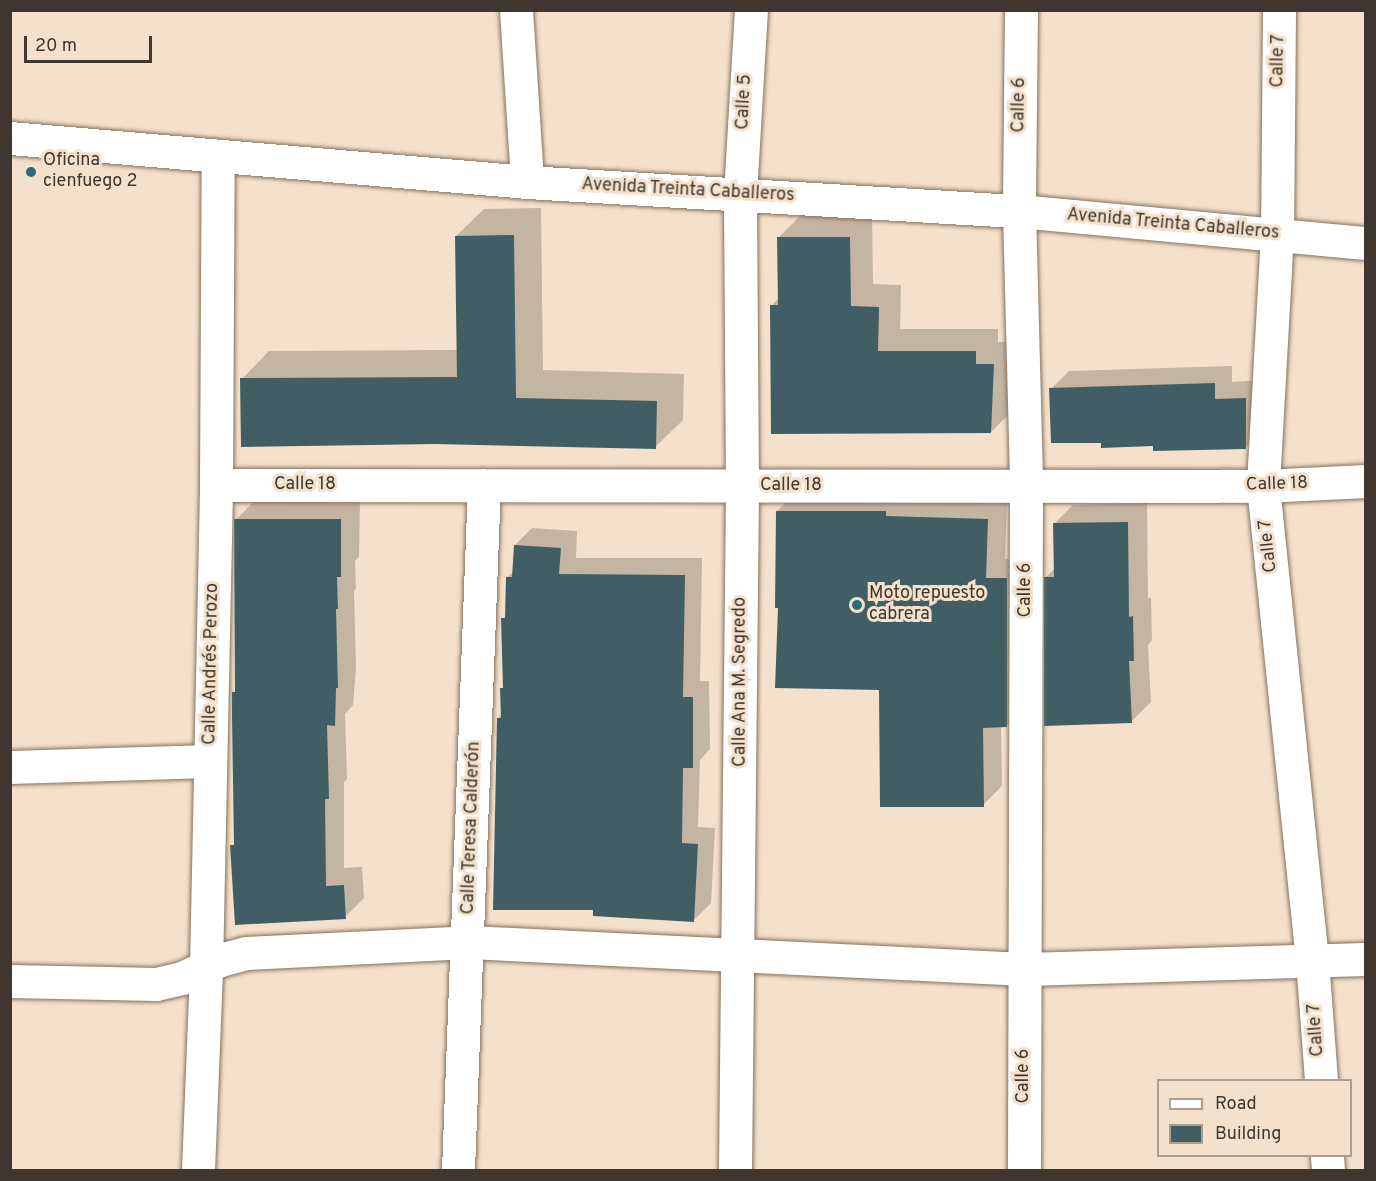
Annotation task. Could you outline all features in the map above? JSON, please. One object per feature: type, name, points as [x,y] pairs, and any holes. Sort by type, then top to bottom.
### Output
[{"type":"street","points":[[516,10],[527,182]]},
{"type":"street","name":"Calle 5","points":[[740,194],[751,10]]},
{"type":"street","name":"Calle 6","points":[[1021,10],[1019,211],[1026,486],[1024,1170]]},
{"type":"street","name":"Calle 7","points":[[1279,10],[1277,234],[1263,486],[1312,960],[1321,1079]]},
{"type":"street","name":"Avenida Treinta Caballeros","points":[[10,138],[527,182],[1019,211],[1365,243]]},
{"type":"street","name":"Calle Andrés Perozo","points":[[198,1170],[207,967],[216,485],[218,157]]},
{"type":"street","name":"Calle Ana M. Segredo","points":[[735,1170],[739,957],[742,486],[740,194]]},
{"type":"street","name":"Calle 18","points":[[216,485],[1263,486],[1365,481]]},
{"type":"street","name":"Calle Teresa Calderón","points":[[458,1170],[469,942],[484,485]]},
{"type":"street","points":[[10,767],[210,760]]},
{"type":"street","points":[[10,981],[156,984],[182,978],[246,952],[469,942],[739,957],[1025,969],[1365,959]]},
{"type":"building","points":[[514,235],[516,398],[657,401],[656,449],[435,444],[241,447],[240,378],[457,377],[455,236]]},
{"type":"building","points":[[777,237],[850,237],[851,306],[879,307],[878,351],[976,351],[976,364],[994,364],[991,433],[771,434],[770,305],[778,305]]},
{"type":"building","points":[[1215,383],[1215,399],[1246,398],[1246,449],[1153,451],[1153,446],[1101,448],[1101,443],[1051,443],[1049,388]]},
{"type":"building","points":[[776,511],[886,511],[886,516],[988,519],[986,578],[1007,578],[1007,727],[983,728],[984,807],[880,807],[879,690],[775,688],[778,608],[775,608]]},
{"type":"building","points":[[234,519],[341,519],[341,577],[337,577],[338,609],[336,609],[338,688],[336,688],[335,726],[327,725],[329,799],[325,799],[326,886],[344,885],[346,919],[235,925],[230,845],[234,845],[232,692],[235,692]]},
{"type":"building","points":[[1128,522],[1129,617],[1133,616],[1134,661],[1129,661],[1132,723],[1044,726],[1044,577],[1054,577],[1053,523]]},
{"type":"building","points":[[514,545],[561,548],[559,574],[685,575],[683,697],[693,697],[693,768],[683,768],[682,843],[698,844],[694,922],[593,916],[593,910],[493,910],[497,718],[501,718],[500,688],[503,688],[501,618],[505,618],[506,577],[512,577]]},
{"type":"place","name":"Oficina cienfuego 2","points":[[31,172]]},
{"type":"place","name":"Moto repuesto cabrera","points":[[857,605]]}]
